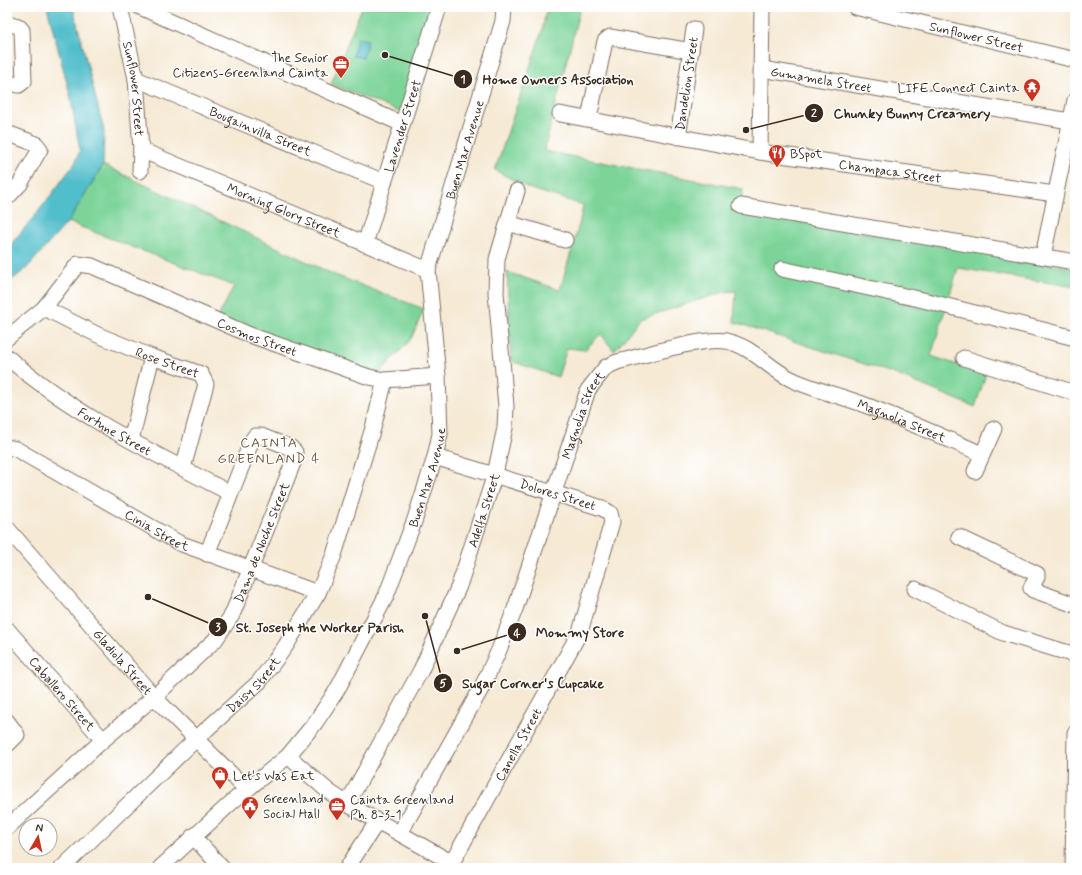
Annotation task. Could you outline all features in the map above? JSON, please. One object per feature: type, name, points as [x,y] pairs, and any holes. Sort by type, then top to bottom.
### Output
[{"type":"street","name":"Sunflower Street","points":[[120,7],[136,79],[141,150],[140,172]]},
{"type":"street","points":[[140,7],[402,124]]},
{"type":"street","name":"Lavender Street","points":[[365,244],[439,7]]},
{"type":"street","name":"Buen Mar Avenue","points":[[160,868],[246,789],[288,756],[315,723],[337,690],[386,596],[435,457],[440,434],[438,376],[428,270],[503,21],[504,7]]},
{"type":"street","points":[[760,152],[762,7]]},
{"type":"street","name":"Sunflower Street","points":[[855,7],[1075,60]]},
{"type":"street","points":[[7,23],[18,26],[22,30],[24,81],[19,84],[7,83]]},
{"type":"street","name":"Dandelion Street","points":[[678,137],[694,29]]},
{"type":"street","points":[[589,118],[605,41],[610,37],[691,51]]},
{"type":"street","name":"Gumamela Street","points":[[762,68],[1070,121]]},
{"type":"street","name":"Bougainvilla Street","points":[[136,79],[384,182]]},
{"type":"street","points":[[1043,256],[1075,100]]},
{"type":"street","name":"Champaca Street","points":[[560,114],[589,118],[678,137],[760,152],[1055,194]]},
{"type":"street","points":[[7,134],[36,144],[40,149],[20,184],[7,198]]},
{"type":"street","name":"Morning Glory Street","points":[[141,150],[428,270]]},
{"type":"street","name":"Adelfa Street","points":[[347,804],[421,670],[459,586],[495,474],[505,428],[506,406],[496,293],[497,259],[517,191]]},
{"type":"street","points":[[741,206],[1075,262]]},
{"type":"street","points":[[508,223],[565,240]]},
{"type":"street","name":"Cosmos Street","points":[[44,308],[78,264],[83,263],[250,335],[369,377],[385,380],[438,376]]},
{"type":"street","points":[[782,268],[924,300],[1075,338]]},
{"type":"street","points":[[7,338],[44,308]]},
{"type":"street","name":"Rose Street","points":[[44,308],[98,335],[152,357],[201,374],[205,378],[206,384],[183,468]]},
{"type":"street","name":"Magnolia Street","points":[[400,834],[482,687],[493,663],[515,609],[588,390],[606,367],[617,362],[711,341],[726,341],[742,345],[792,380],[865,405],[982,454]]},
{"type":"street","name":"Fortune Street","points":[[7,357],[36,382],[131,440],[230,493]]},
{"type":"street","points":[[131,440],[152,357]]},
{"type":"street","points":[[964,358],[1075,393]]},
{"type":"street","name":"Daisy Street","points":[[62,868],[197,738],[259,682],[285,647],[318,593],[334,555],[373,428],[385,380]]},
{"type":"street","points":[[975,471],[994,429]]},
{"type":"street","name":"Dama de Noche Street","points":[[7,828],[103,740],[154,697],[215,640],[232,615],[295,458],[295,452],[291,448],[260,436],[255,436],[230,493],[207,554]]},
{"type":"street","name":"Cinia Street","points":[[7,447],[16,449],[179,543],[318,593]]},
{"type":"street","name":"Dolores Street","points":[[435,457],[495,474],[602,508],[610,514]]},
{"type":"street","name":"Canella Street","points":[[400,834],[447,860],[454,859],[580,632],[612,522],[610,514]]},
{"type":"street","name":"Gladiola Street","points":[[7,528],[154,697],[197,738],[246,789]]},
{"type":"street","points":[[959,537],[1037,574],[1031,588],[1033,590],[1075,605]]},
{"type":"street","points":[[915,589],[1003,633],[1075,655]]},
{"type":"street","name":"Caballero Street","points":[[7,629],[103,740]]},
{"type":"street","points":[[7,721],[17,735],[7,745]]},
{"type":"street","points":[[1073,868],[1075,733]]},
{"type":"street","points":[[288,756],[328,791],[377,822],[400,834]]},
{"type":"street","points":[[347,868],[377,822]]},
{"type":"street","points":[[194,836],[222,868]]},
{"type":"green space","points":[[362,7],[432,7],[400,112],[331,84]]},
{"type":"green space","points":[[547,7],[599,7],[580,8],[544,151],[743,189],[740,212],[1075,268],[1075,287],[958,268],[931,356],[986,374],[975,407],[895,374],[734,322],[736,291],[724,292],[640,319],[614,351],[601,334],[585,350],[567,348],[558,377],[511,361],[507,272],[560,290],[580,221],[583,205],[528,188],[495,170],[542,31]]},
{"type":"green space","points":[[103,165],[335,275],[424,309],[411,339],[378,375],[218,317],[234,286],[68,222]]},
{"type":"water","points":[[47,7],[73,7],[104,131],[103,165],[68,222],[27,268],[7,284],[7,249],[38,212],[75,163],[80,150],[70,95]]},
{"type":"water","points":[[357,38],[368,40],[363,58],[353,56]]},
{"type":"place","name":"Home Owners Association","points":[[385,55]]},
{"type":"place","name":"The Senior Citizens-Greenland Cainta","points":[[341,79]]},
{"type":"place","name":"LIFE Connect Cainta","points":[[1032,102]]},
{"type":"place","name":"Chunky Bunny Creamery","points":[[746,130]]},
{"type":"place","name":"BSpot","points":[[777,168]]},
{"type":"place","name":"St. Joseph the Worker Parish","points":[[148,597]]},
{"type":"place","name":"Sugar Corner's Cupcake","points":[[425,616]]},
{"type":"place","name":"Mommy Store","points":[[457,651]]},
{"type":"place","name":"Let's Was Eat","points":[[220,790]]},
{"type":"place","name":"Greenland Social Hall","points":[[250,820]]},
{"type":"place","name":"Cainta Greenland Ph. 8-3-1","points":[[337,821]]},
{"type":"district","name":"CAINTA GREENLAND 4","points":[[269,450]]}]
